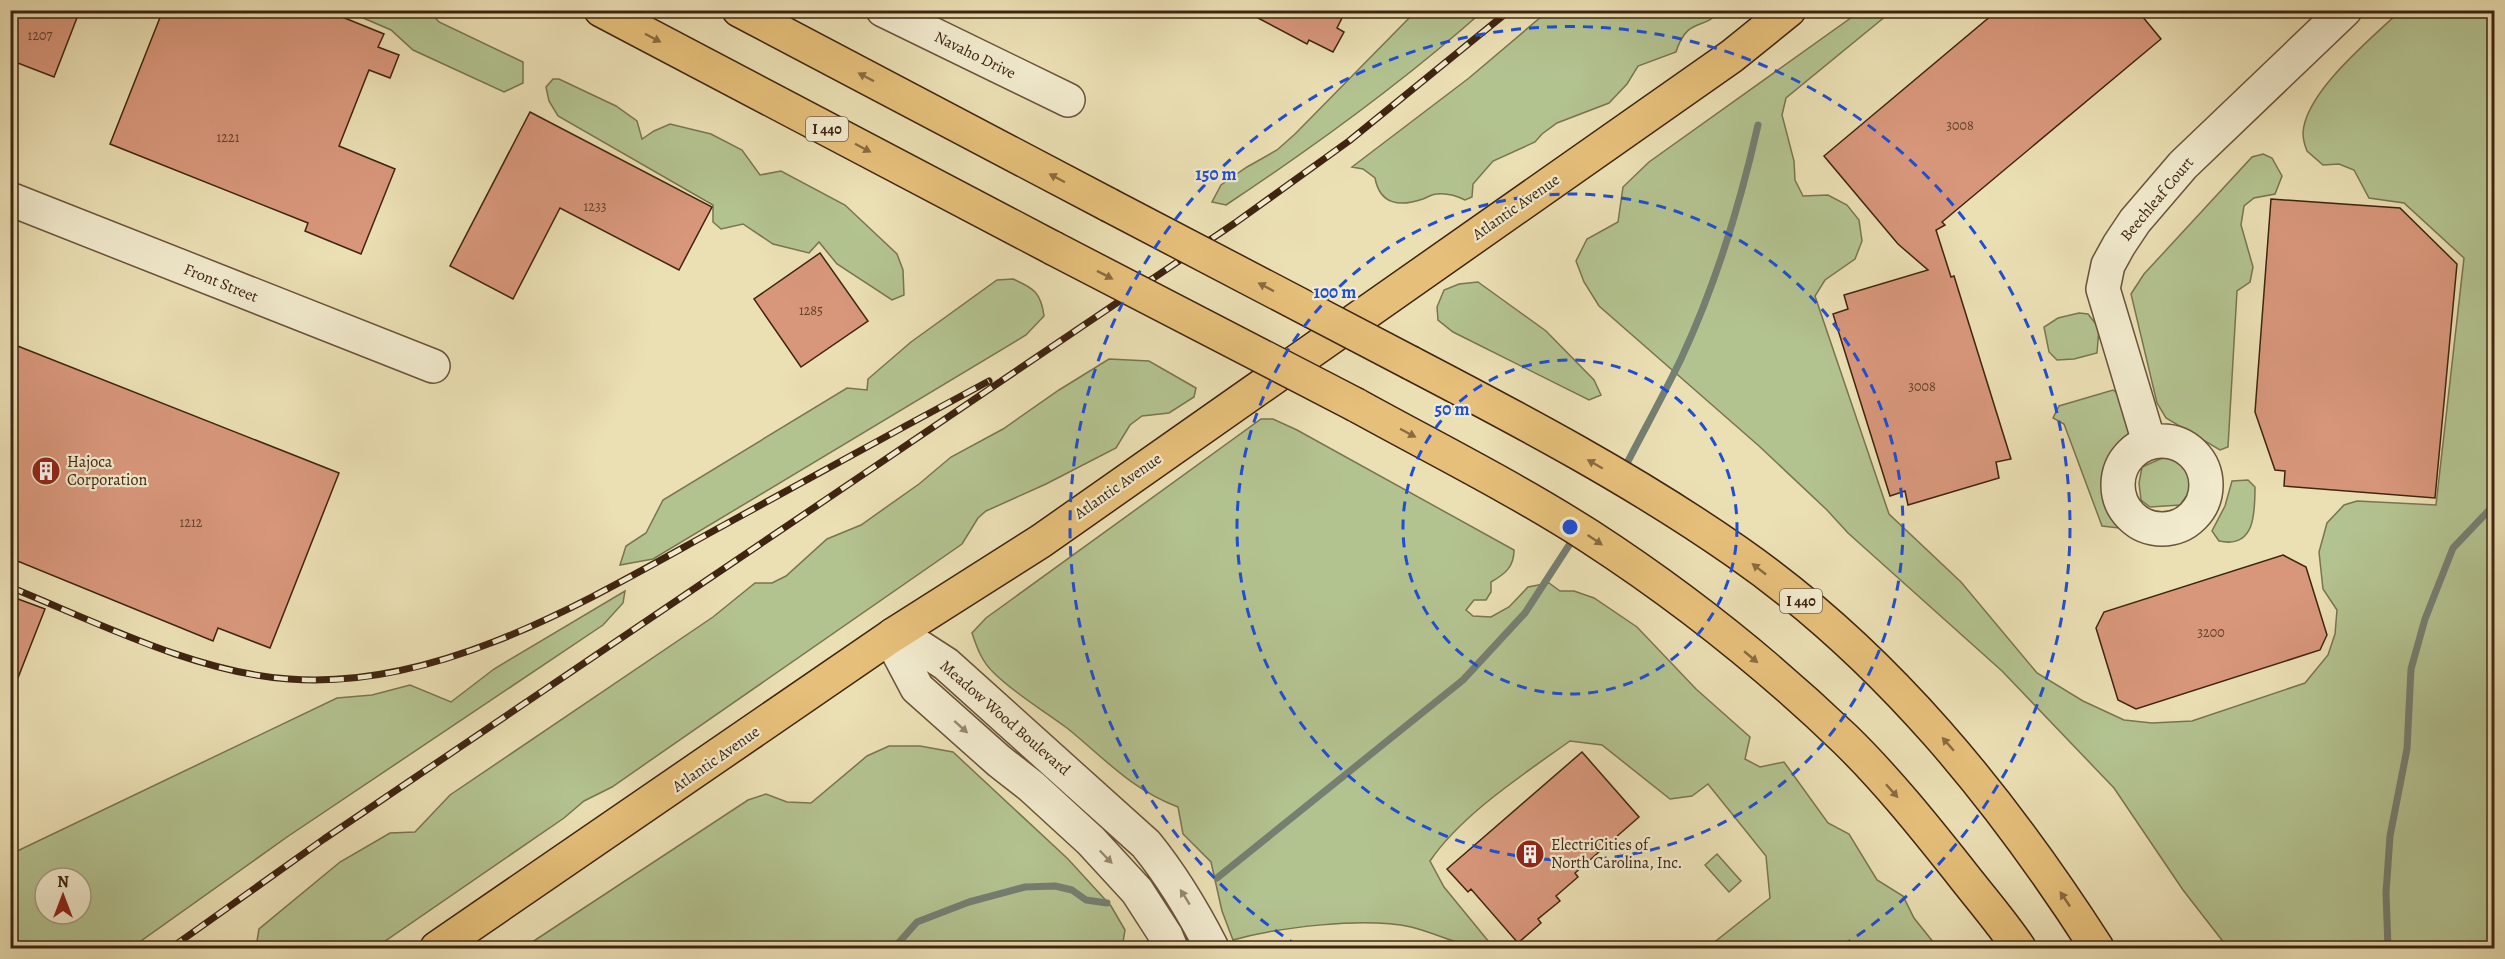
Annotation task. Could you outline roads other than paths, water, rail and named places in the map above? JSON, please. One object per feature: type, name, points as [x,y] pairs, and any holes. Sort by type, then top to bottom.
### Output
[{"type":"main road","name":"I 440","points":[[601,10],[1356,405],[1494,480],[1589,536],[1653,580],[1721,632],[1785,685],[1846,741],[1934,838],[2019,948]]},
{"type":"main road","name":"I 440","points":[[739,10],[1493,406],[1635,486],[1739,553],[1802,603],[1894,685],[1949,745],[2025,841],[2097,948]]},
{"type":"main road","name":"Atlantic Avenue","points":[[437,948],[671,790],[892,635],[1041,541],[1732,56],[1790,10]]},
{"type":"street","name":"Navaho Drive","points":[[883,10],[1068,100]]},
{"type":"street","name":"Beechleaf Court","points":[[2149,442],[2103,289],[2108,265],[2135,221],[2183,165],[2345,10]]},
{"type":"street","name":"Front Street","points":[[10,199],[433,366]]},
{"type":"street","name":"Meadow Wood Boulevard","points":[[892,635],[915,644],[946,664],[1146,844],[1172,876],[1212,948]]},
{"type":"street","name":"Meadow Wood Boulevard","points":[[892,635],[917,688],[1091,841],[1137,891],[1166,936],[1171,948]]},
{"type":"street","points":[[1031,786],[1056,761]]},
{"type":"waterway","points":[[1624,469],[1694,331],[1735,214],[1758,125]]},
{"type":"waterway","points":[[2388,948],[2386,893],[2390,836],[2407,749],[2411,669],[2425,619],[2453,548],[2494,505]]},
{"type":"waterway","points":[[1217,878],[1463,680],[1525,613],[1575,536]]},
{"type":"waterway","points":[[894,948],[917,922],[969,902],[1025,887],[1055,886],[1072,890],[1086,900],[1107,903]]},
{"type":"railway","points":[[171,948],[324,839],[1235,223],[1349,141],[1510,10]]},
{"type":"railway","points":[[10,587],[147,644],[219,667],[254,675],[289,679],[347,679],[404,670],[461,654],[516,633],[571,607],[625,580],[989,381]]},
{"type":"place","name":"Hajoca Corporation","points":[[46,471]]},
{"type":"place","name":"ElectriCities of North Carolina, Inc.","points":[[1530,854]]}]
